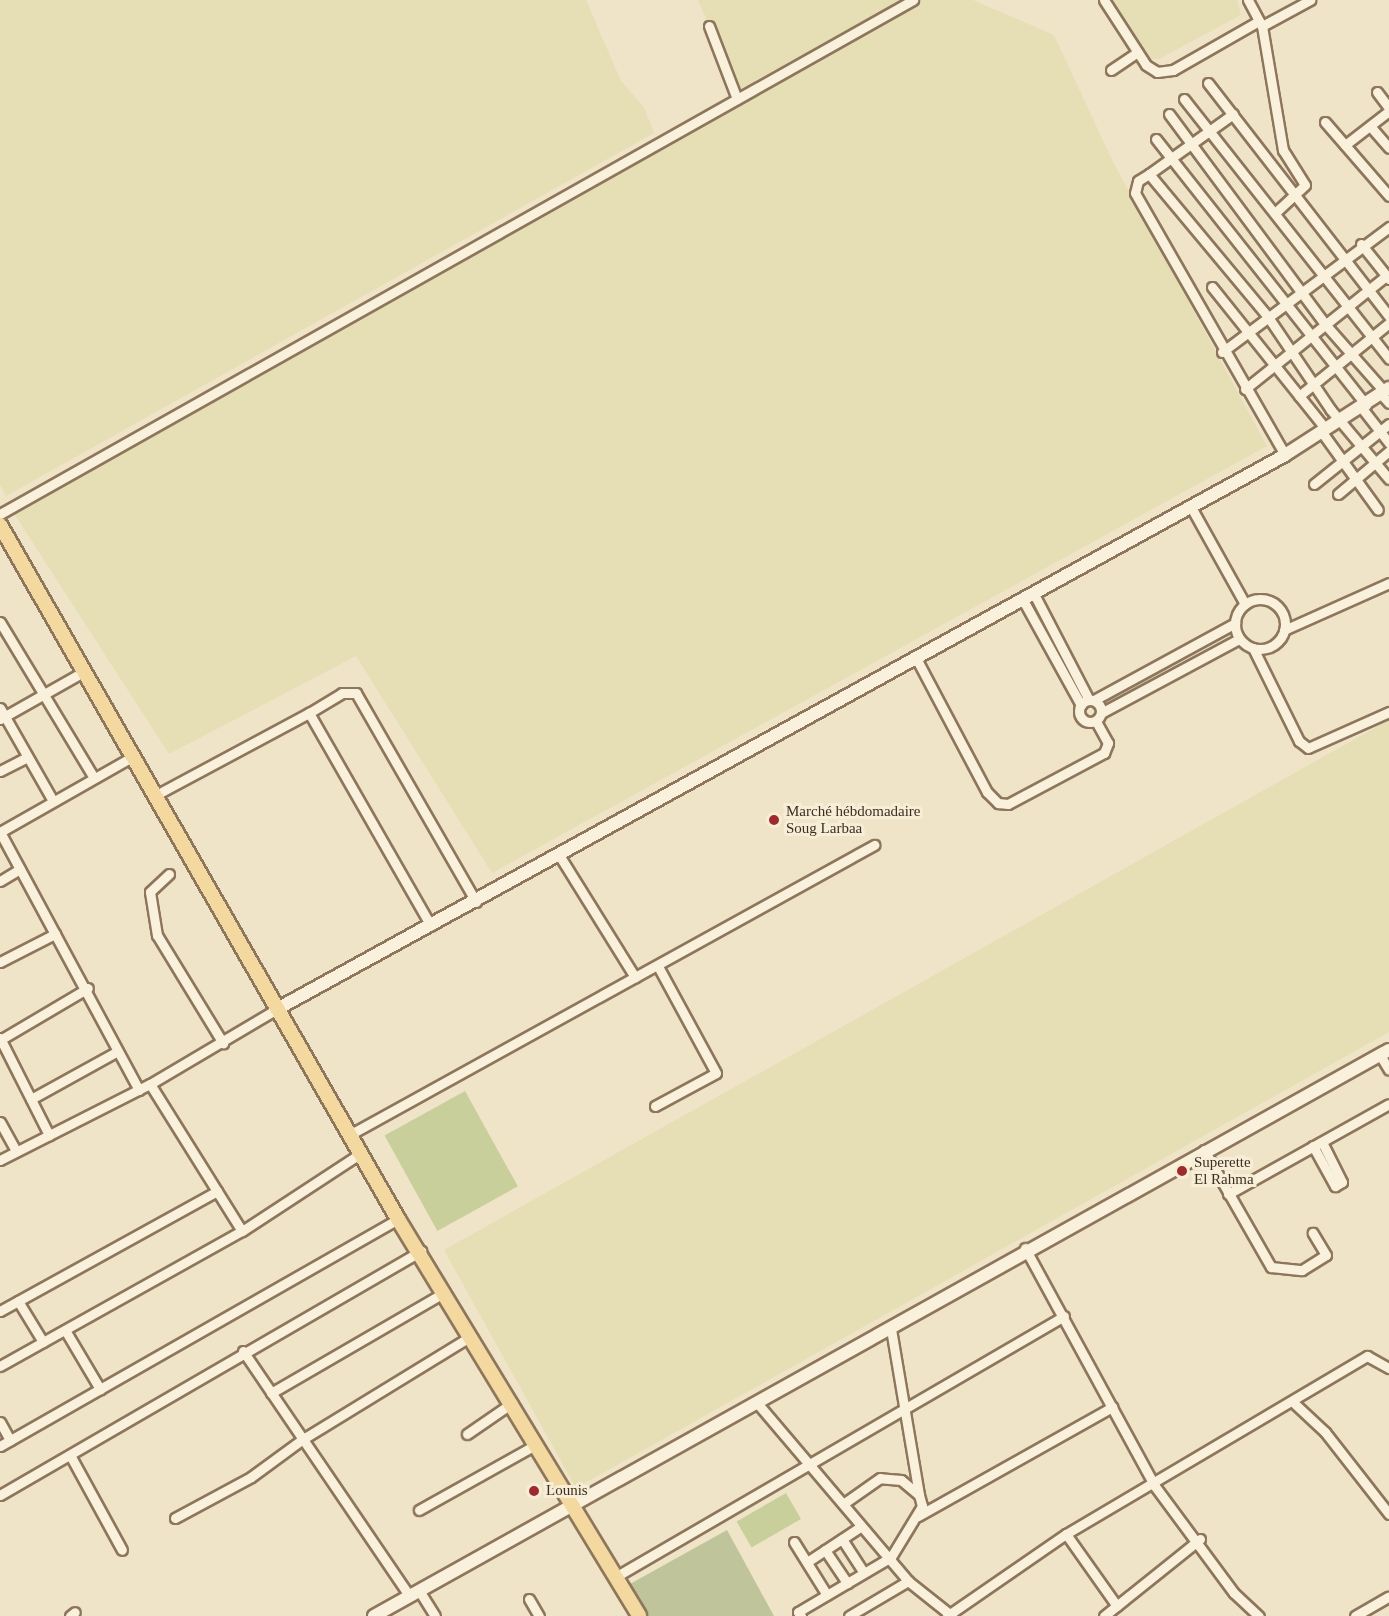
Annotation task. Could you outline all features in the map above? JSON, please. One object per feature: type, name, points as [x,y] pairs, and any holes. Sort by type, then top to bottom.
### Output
[{"type":"main road","points":[[0,525],[398,1219],[421,1251],[639,1616]]},
{"type":"street","points":[[0,514],[913,0]]},
{"type":"street","points":[[1104,0],[1138,52],[1157,72],[1173,70],[1260,23],[1310,0]]},
{"type":"street","points":[[1248,0],[1260,23],[1283,150],[1305,185],[1277,211]]},
{"type":"street","points":[[709,26],[737,99]]},
{"type":"street","points":[[1111,70],[1138,52]]},
{"type":"street","points":[[1208,83],[1346,257],[1367,291],[1389,316]]},
{"type":"street","points":[[1345,145],[1389,110],[1377,93]]},
{"type":"street","points":[[1184,99],[1277,211],[1389,359]]},
{"type":"street","points":[[0,1160],[139,1090],[223,1044],[277,1009],[476,902],[1286,455],[1323,429],[1386,394],[1324,323],[1302,290],[1190,145],[1169,114]]},
{"type":"street","points":[[1233,114],[1171,157],[1133,189],[1222,352],[1286,455]]},
{"type":"street","points":[[1325,122],[1389,196]]},
{"type":"street","points":[[1370,126],[1389,148]]},
{"type":"street","points":[[1156,139],[1282,306],[1333,365],[1389,443]]},
{"type":"street","points":[[1149,174],[1268,317],[1295,352],[1312,381],[1389,479]]},
{"type":"street","points":[[1222,352],[1362,244],[1389,228]]},
{"type":"street","points":[[1245,389],[1311,340],[1324,323],[1388,278],[1362,244]]},
{"type":"street","points":[[1212,287],[1299,396],[1342,460],[1359,478],[1378,510]]},
{"type":"street","points":[[1299,396],[1312,381],[1389,323]]},
{"type":"street","points":[[1314,484],[1389,424]]},
{"type":"street","points":[[1338,494],[1389,450]]},
{"type":"street","points":[[1191,507],[1245,603]]},
{"type":"street","points":[[1253,648],[1275,644],[1284,630],[1389,583]]},
{"type":"street","points":[[916,658],[987,792],[998,802],[1008,804],[1104,753],[1108,743],[1099,717],[1088,702],[1028,597]]},
{"type":"street","points":[[1245,603],[1272,601],[1283,614],[1284,630]]},
{"type":"street","points":[[1239,639],[1099,717],[1082,719],[1088,702],[1235,623],[1245,603]]},
{"type":"street","points":[[0,622],[94,778]]},
{"type":"street","points":[[1235,623],[1239,639],[1253,648],[1299,741],[1308,748],[1389,712]]},
{"type":"street","points":[[53,801],[2,715],[85,671]]},
{"type":"street","points":[[154,796],[342,693],[358,696],[476,902]]},
{"type":"street","points":[[309,713],[431,926]]},
{"type":"street","points":[[0,771],[27,757]]},
{"type":"street","points":[[132,758],[0,832],[54,934],[88,988],[139,1090]]},
{"type":"street","points":[[351,1134],[874,845]]},
{"type":"street","points":[[559,855],[635,977]]},
{"type":"street","points":[[0,881],[20,870]]},
{"type":"street","points":[[169,874],[150,892],[157,935],[223,1044]]},
{"type":"street","points":[[0,962],[54,934]]},
{"type":"street","points":[[655,1106],[716,1072],[658,966]]},
{"type":"street","points":[[49,1135],[0,1039],[88,988]]},
{"type":"street","points":[[31,1099],[118,1051]]},
{"type":"street","points":[[374,1616],[575,1507],[891,1329],[1026,1248],[1384,1052],[1389,1070]]},
{"type":"street","points":[[150,1084],[242,1231]]},
{"type":"street","points":[[1228,1194],[1389,1104]]},
{"type":"street","points":[[0,1122],[16,1151]]},
{"type":"street","points":[[1204,1150],[1271,1267],[1302,1270],[1326,1256],[1313,1233]]},
{"type":"street","points":[[0,1366],[242,1231],[362,1153]]},
{"type":"street","points":[[0,1311],[217,1191]]},
{"type":"street","points":[[0,1446],[398,1219]]},
{"type":"street","points":[[1026,1248],[1154,1485],[1200,1539],[1234,1593],[1259,1616]]},
{"type":"street","points":[[0,1495],[243,1351],[421,1251]]},
{"type":"street","points":[[271,1393],[445,1292]]},
{"type":"street","points":[[18,1301],[43,1342]]},
{"type":"street","points":[[617,1576],[1064,1316]]},
{"type":"street","points":[[891,1329],[919,1495],[918,1516]]},
{"type":"street","points":[[65,1330],[100,1389]]},
{"type":"street","points":[[175,1518],[251,1478],[303,1439],[471,1336]]},
{"type":"street","points":[[243,1351],[303,1439],[415,1594],[435,1616]]},
{"type":"street","points":[[758,1404],[811,1463],[860,1527],[891,1557],[908,1581],[950,1615],[1066,1534],[1294,1404],[1367,1356],[1389,1368]]},
{"type":"street","points":[[467,1434],[512,1403]]},
{"type":"street","points":[[1294,1404],[1325,1432],[1389,1514]]},
{"type":"street","points":[[801,1616],[798,1612],[891,1557],[918,1516],[1112,1407]]},
{"type":"street","points":[[0,1422],[10,1440]]},
{"type":"street","points":[[419,1510],[537,1443]]},
{"type":"street","points":[[70,1455],[122,1550]]},
{"type":"street","points":[[843,1504],[880,1478],[901,1480],[919,1495]]},
{"type":"street","points":[[807,1562],[860,1527]]},
{"type":"street","points":[[1066,1534],[1117,1606]]},
{"type":"street","points":[[842,1539],[864,1573]]},
{"type":"street","points":[[1104,1616],[1200,1539]]},
{"type":"street","points":[[794,1542],[827,1595]]},
{"type":"street","points":[[825,1550],[847,1583]]},
{"type":"street","points":[[849,1616],[908,1581]]},
{"type":"street","points":[[1355,1616],[1389,1596]]},
{"type":"street","points":[[529,1599],[539,1616]]},
{"type":"shaded area","points":[[0,0],[586,0],[621,81],[644,107],[654,133],[6,496],[0,485]]},
{"type":"shaded area","points":[[698,0],[902,0],[738,90]]},
{"type":"shaded area","points":[[919,0],[973,0],[1054,35],[1113,162],[1267,446],[492,873],[356,656],[169,754],[13,512]]},
{"type":"shaded area","points":[[1111,0],[1237,0],[1241,15],[1159,59],[1149,59]]},
{"type":"shaded area","points":[[1389,720],[1389,1032],[576,1488],[444,1250]]},
{"type":"green space","points":[[465,1091],[518,1186],[437,1231],[385,1136]]},
{"type":"green space","points":[[786,1493],[801,1519],[752,1547],[737,1522]]},
{"type":"green space","points":[[727,1530],[774,1616],[647,1616],[630,1584]]},
{"type":"place","name":"Marché hébdomadaire Soug Larbaa","points":[[774,820]]},
{"type":"place","name":"Superette El Rahma","points":[[1182,1171]]},
{"type":"place","name":"Lounis","points":[[534,1491]]}]
